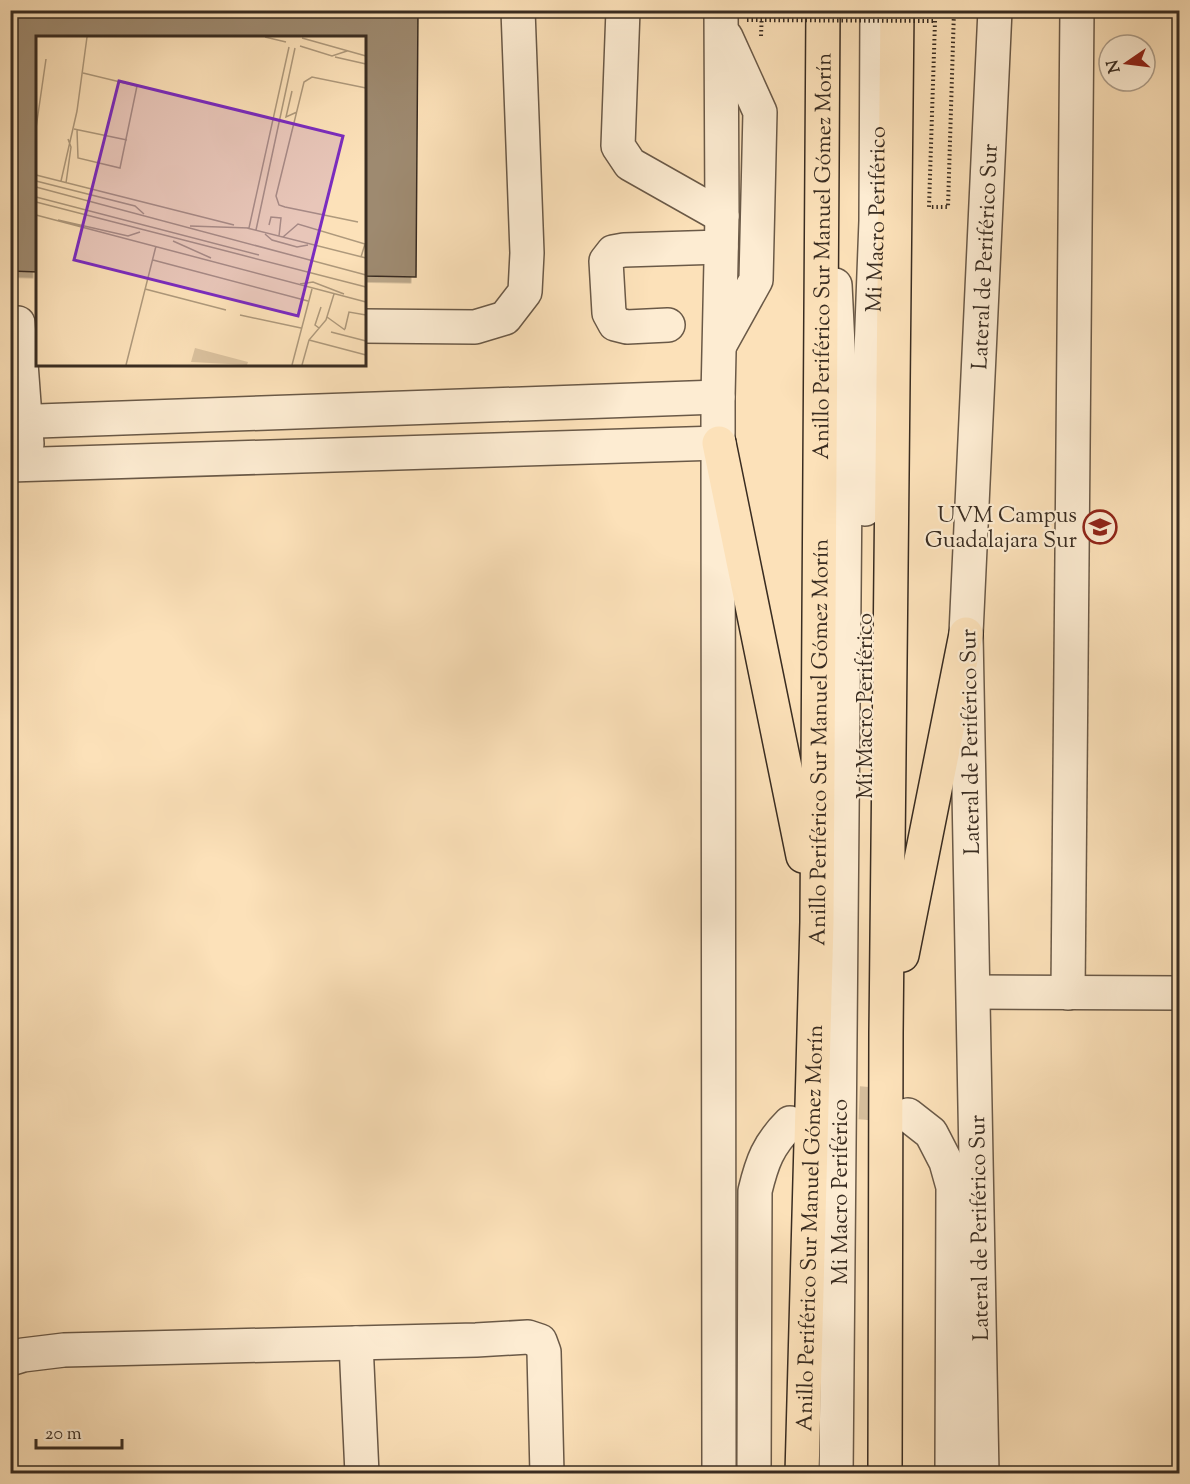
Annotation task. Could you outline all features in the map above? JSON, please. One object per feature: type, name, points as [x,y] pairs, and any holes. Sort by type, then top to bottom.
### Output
[{"type":"highway","name":"Anillo Periférico Sur Manuel Gómez Morín","points":[[802,1473],[817,922],[823,10]]},
{"type":"highway","points":[[885,1473],[886,1033],[897,10]]},
{"type":"highway","points":[[719,443],[817,922]]},
{"type":"highway","points":[[886,1033],[966,634]]},
{"type":"street","points":[[366,326],[475,327],[505,318],[525,292],[527,254],[518,10]]},
{"type":"street","points":[[623,10],[618,146],[630,164],[721,232]]},
{"type":"street","name":"Mi Macro Periférico","points":[[836,10],[833,236],[844,486],[837,1473]]},
{"type":"street","name":"Mi Macro Periférico","points":[[859,1473],[865,506],[876,221],[877,10]]},
{"type":"street","points":[[975,10],[993,59]]},
{"type":"street","name":"Lateral de Periférico Sur","points":[[982,1473],[966,634],[995,10]]},
{"type":"street","points":[[1068,993],[1077,10]]},
{"type":"street","points":[[719,1473],[718,348],[730,19]]},
{"type":"street","points":[[718,348],[756,280],[760,112],[730,19]]},
{"type":"street","points":[[668,325],[627,327],[615,324],[609,313],[606,261],[613,252],[721,232]]},
{"type":"street","points":[[22,323],[18,422],[19,465],[719,443]]},
{"type":"street","points":[[18,422],[718,397]]},
{"type":"street","points":[[974,992],[1179,993]]},
{"type":"street","points":[[908,1114],[931,1133],[946,1162],[952,1187],[952,1473]]},
{"type":"street","points":[[754,1473],[755,1191],[762,1162],[774,1139],[790,1123]]},
{"type":"street","points":[[10,1359],[23,1355],[64,1350],[528,1337],[540,1341],[544,1352],[547,1473]]},
{"type":"street","points":[[356,1343],[362,1473]]},
{"type":"path","points":[[730,19],[935,21],[929,207],[948,207],[954,10]]},
{"type":"building","points":[[10,10],[418,10],[416,277],[366,276],[366,36],[36,36],[36,272],[10,271]]},
{"type":"tunnel","points":[[811,1110],[837,1104],[860,1103],[883,1106],[908,1115]]},
{"type":"place","name":"UVM Campus Guadalajara Sur","points":[[1100,527]]}]
